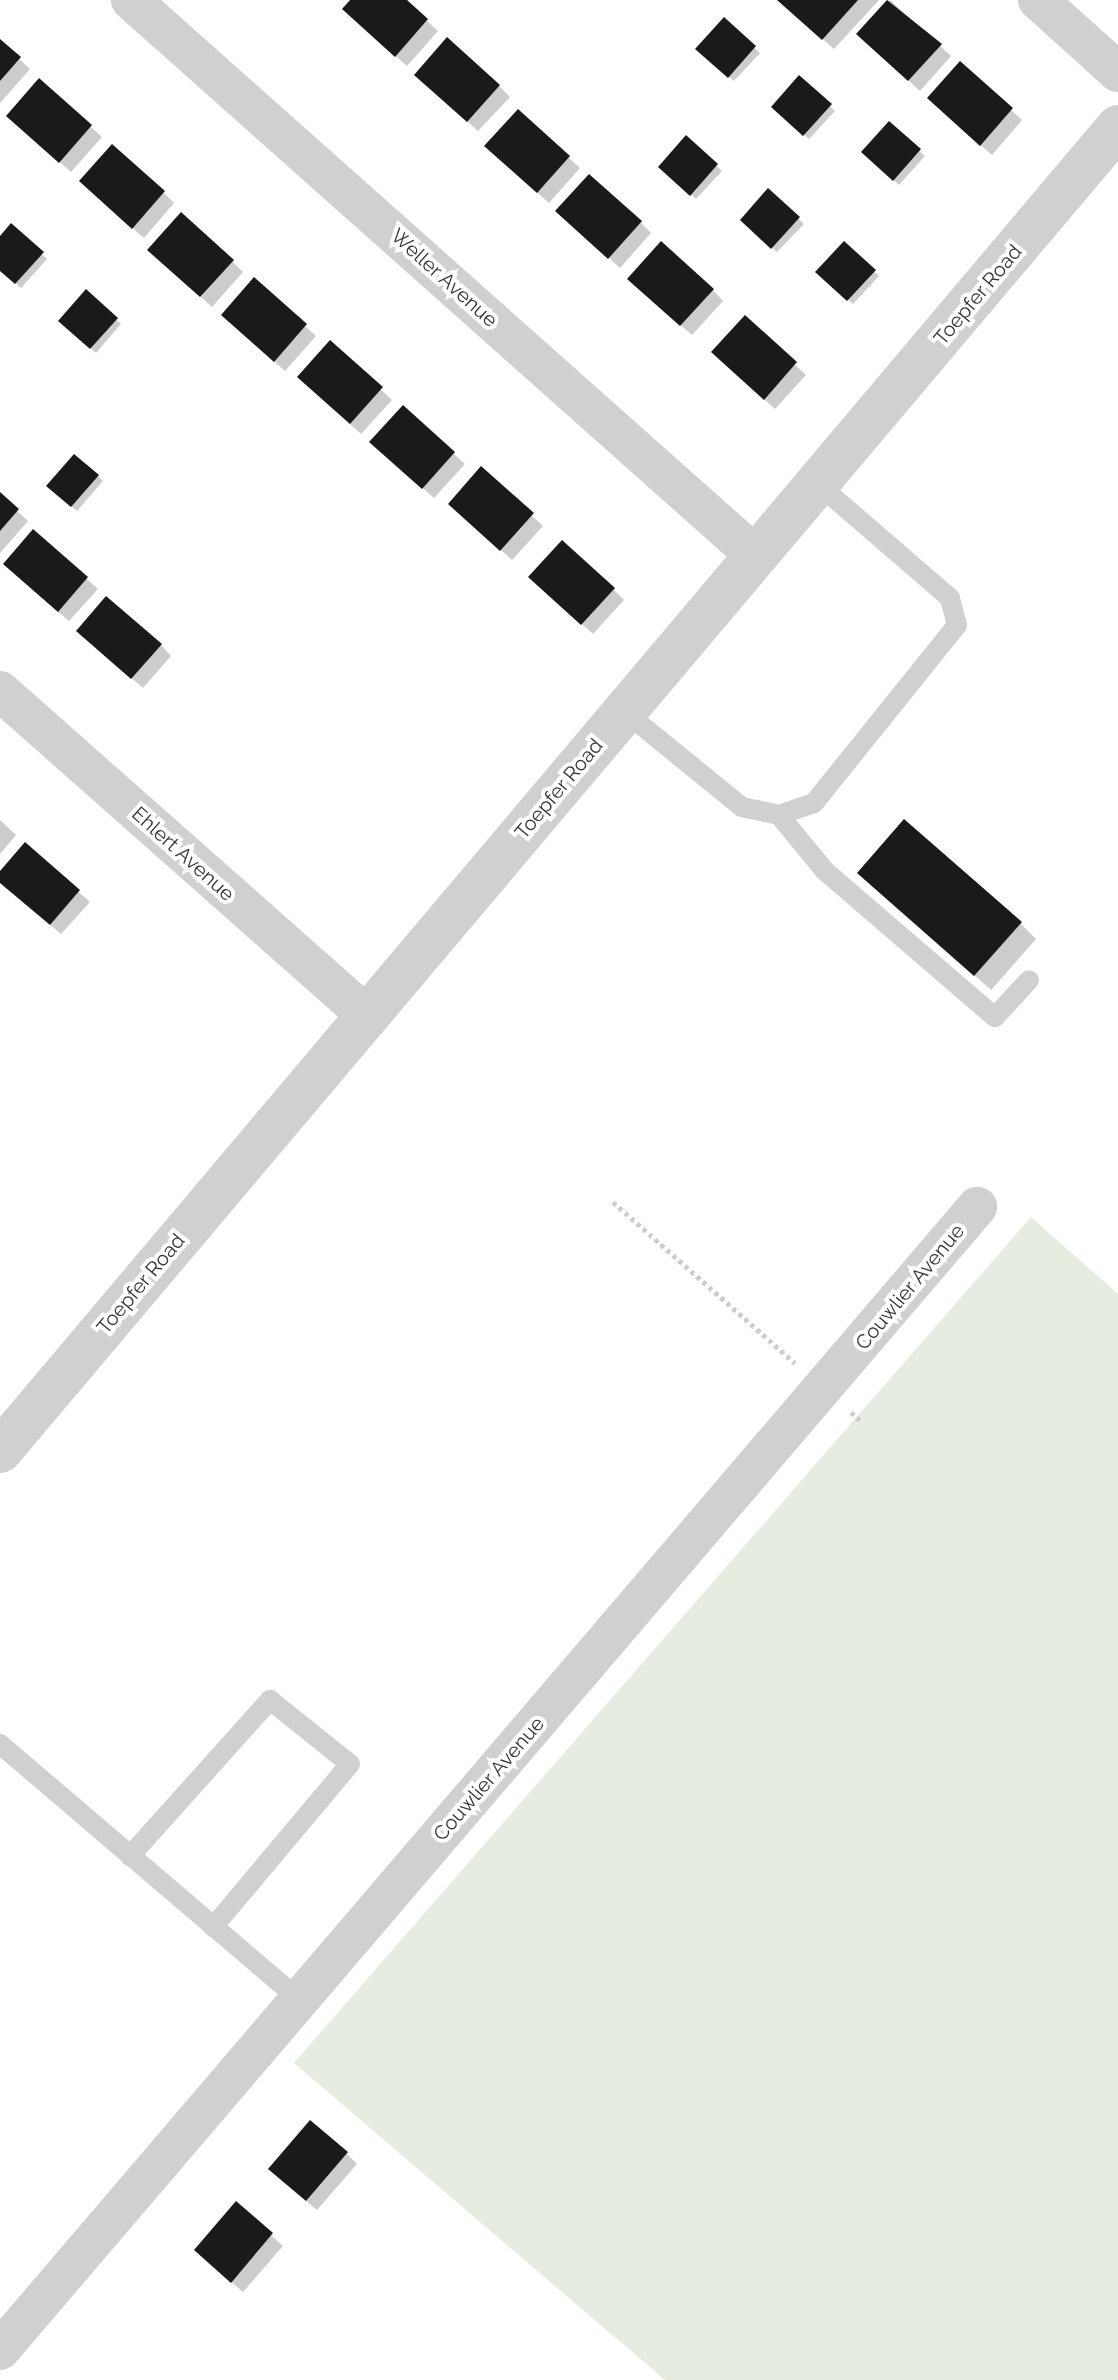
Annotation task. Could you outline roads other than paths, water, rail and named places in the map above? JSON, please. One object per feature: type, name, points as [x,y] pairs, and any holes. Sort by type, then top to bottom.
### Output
[{"type":"street","name":"Weller Avenue","points":[[131,0],[756,556]]},
{"type":"street","points":[[1038,0],[1118,72]]},
{"type":"street","name":"Toepfer Road","points":[[2,1444],[1118,127]]},
{"type":"street","name":"Ehlert Avenue","points":[[0,691],[367,1016]]},
{"type":"street","name":"Couwlier Avenue","points":[[0,2350],[977,1207]]},
{"type":"lane","points":[[625,712],[742,807],[779,815],[814,803],[957,625],[950,598],[818,484]]},
{"type":"lane","points":[[779,815],[825,871],[995,1017],[1029,980]]},
{"type":"lane","points":[[130,1856],[270,1700],[350,1764],[213,1927]]},
{"type":"lane","points":[[0,1744],[300,2000]]}]
